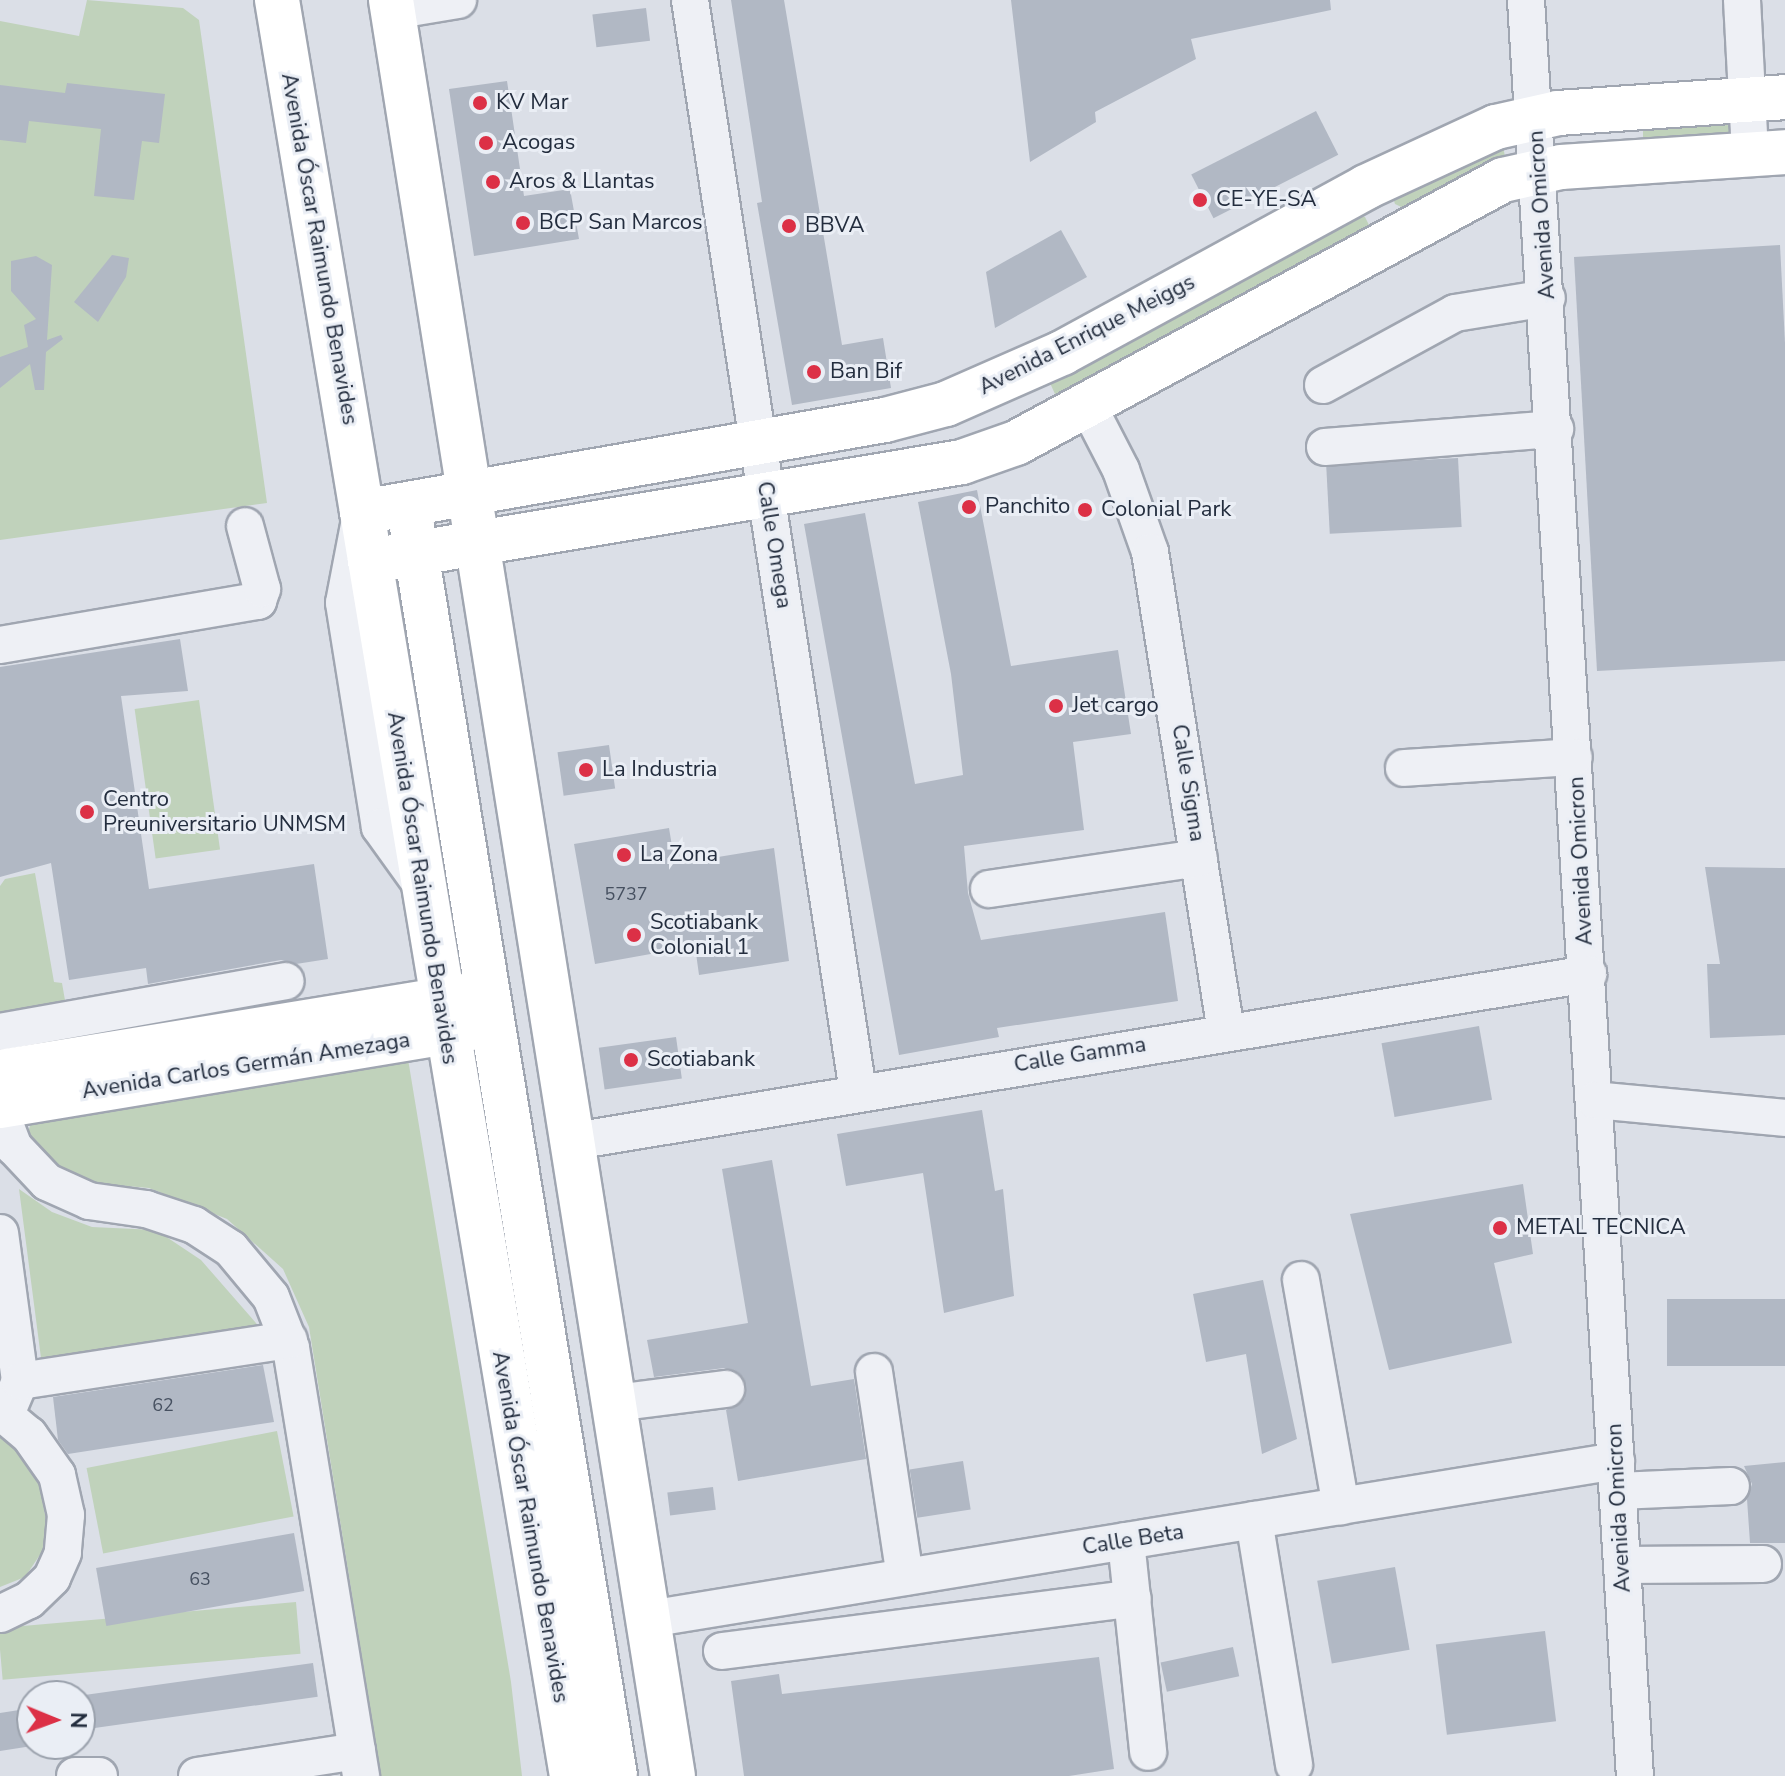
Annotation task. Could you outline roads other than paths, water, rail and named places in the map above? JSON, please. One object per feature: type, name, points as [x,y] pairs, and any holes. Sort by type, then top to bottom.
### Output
[{"type":"main road","name":"Avenida Óscar Raimundo Benavides","points":[[277,0],[442,1016],[572,1776]]},
{"type":"main road","points":[[392,5],[673,1776]]},
{"type":"main road","name":"Avenida Enrique Meiggs","points":[[362,512],[885,420],[999,384],[1366,187],[1459,141],[1535,117],[1630,107],[1766,99]]},
{"type":"main road","points":[[1630,107],[1634,162]]},
{"type":"main road","points":[[370,561],[767,498],[962,462],[1016,443],[1478,190],[1540,170],[1767,153]]},
{"type":"main road","points":[[1366,187],[1392,235]]},
{"type":"main road","name":"Avenida Óscar Raimundo Benavides","points":[[409,502],[615,1776]]},
{"type":"main road","name":"Avenida Carlos Germán Amezaga","points":[[0,1072],[489,1008]]},
{"type":"main road","name":"Avenida Carlos Germán Amezaga","points":[[1,1120],[442,1016]]},
{"type":"street","points":[[392,5],[458,0]]},
{"type":"street","name":"Calle Omega","points":[[690,0],[858,1091]]},
{"type":"street","name":"Avenida Omicron","points":[[1526,0],[1540,170],[1635,1776]]},
{"type":"street","points":[[1742,0],[1766,99],[1767,153]]},
{"type":"street","points":[[1323,385],[1455,313],[1547,298]]},
{"type":"street","name":"Calle Sigma","points":[[1087,404],[1121,470],[1150,552],[1226,1032]]},
{"type":"street","points":[[1325,447],[1555,429]]},
{"type":"street","points":[[362,512],[344,603],[380,827],[421,884]]},
{"type":"street","points":[[0,645],[258,601],[262,589],[245,526]]},
{"type":"street","points":[[1404,768],[1574,757]]},
{"type":"street","points":[[989,889],[1199,858]]},
{"type":"street","name":"Calle Gamma","points":[[574,1141],[858,1091],[1588,974]]},
{"type":"street","points":[[0,1032],[285,981]]},
{"type":"street","points":[[1595,1100],[1785,1118]]},
{"type":"street","points":[[1,1120],[14,1147],[47,1182],[89,1201],[146,1209],[194,1225],[231,1249],[271,1297],[289,1340],[359,1764],[197,1776]]},
{"type":"street","points":[[0,1233],[20,1381],[3,1412],[57,1475],[66,1515],[63,1553],[52,1578],[29,1600],[0,1614]]},
{"type":"street","points":[[1301,1280],[1341,1506]]},
{"type":"street","points":[[20,1381],[289,1340]]},
{"type":"street","points":[[874,1372],[905,1577]]},
{"type":"street","points":[[617,1415],[724,1401]]},
{"type":"street","name":"Calle Beta","points":[[649,1619],[1341,1506],[1617,1476],[1731,1486]]},
{"type":"street","points":[[1254,1520],[1294,1765]]},
{"type":"street","points":[[1126,1541],[1148,1752]]},
{"type":"street","points":[[1622,1565],[1763,1564]]},
{"type":"street","points":[[722,1651],[1133,1598]]},
{"type":"street","points":[[75,1776],[99,1776]]},
{"type":"place","name":"KV Mar","points":[[480,103]]},
{"type":"place","name":"Acogas","points":[[486,143]]},
{"type":"place","name":"Aros & Llantas","points":[[493,182]]},
{"type":"place","name":"CE-YE-SA","points":[[1200,200]]},
{"type":"place","name":"BCP San Marcos","points":[[523,223]]},
{"type":"place","name":"BBVA","points":[[789,226]]},
{"type":"place","name":"Ban Bif","points":[[814,372]]},
{"type":"place","name":"Panchito","points":[[969,507]]},
{"type":"place","name":"Colonial Park","points":[[1085,510]]},
{"type":"place","name":"Jet cargo","points":[[1056,706]]},
{"type":"place","name":"La Industria","points":[[586,770]]},
{"type":"place","name":"Centro Preuniversitario UNMSM","points":[[87,812]]},
{"type":"place","name":"La Zona","points":[[624,855]]},
{"type":"place","name":"Scotiabank Colonial 1","points":[[634,935]]},
{"type":"place","name":"Scotiabank","points":[[631,1060]]},
{"type":"place","name":"METAL TECNICA","points":[[1500,1228]]}]
